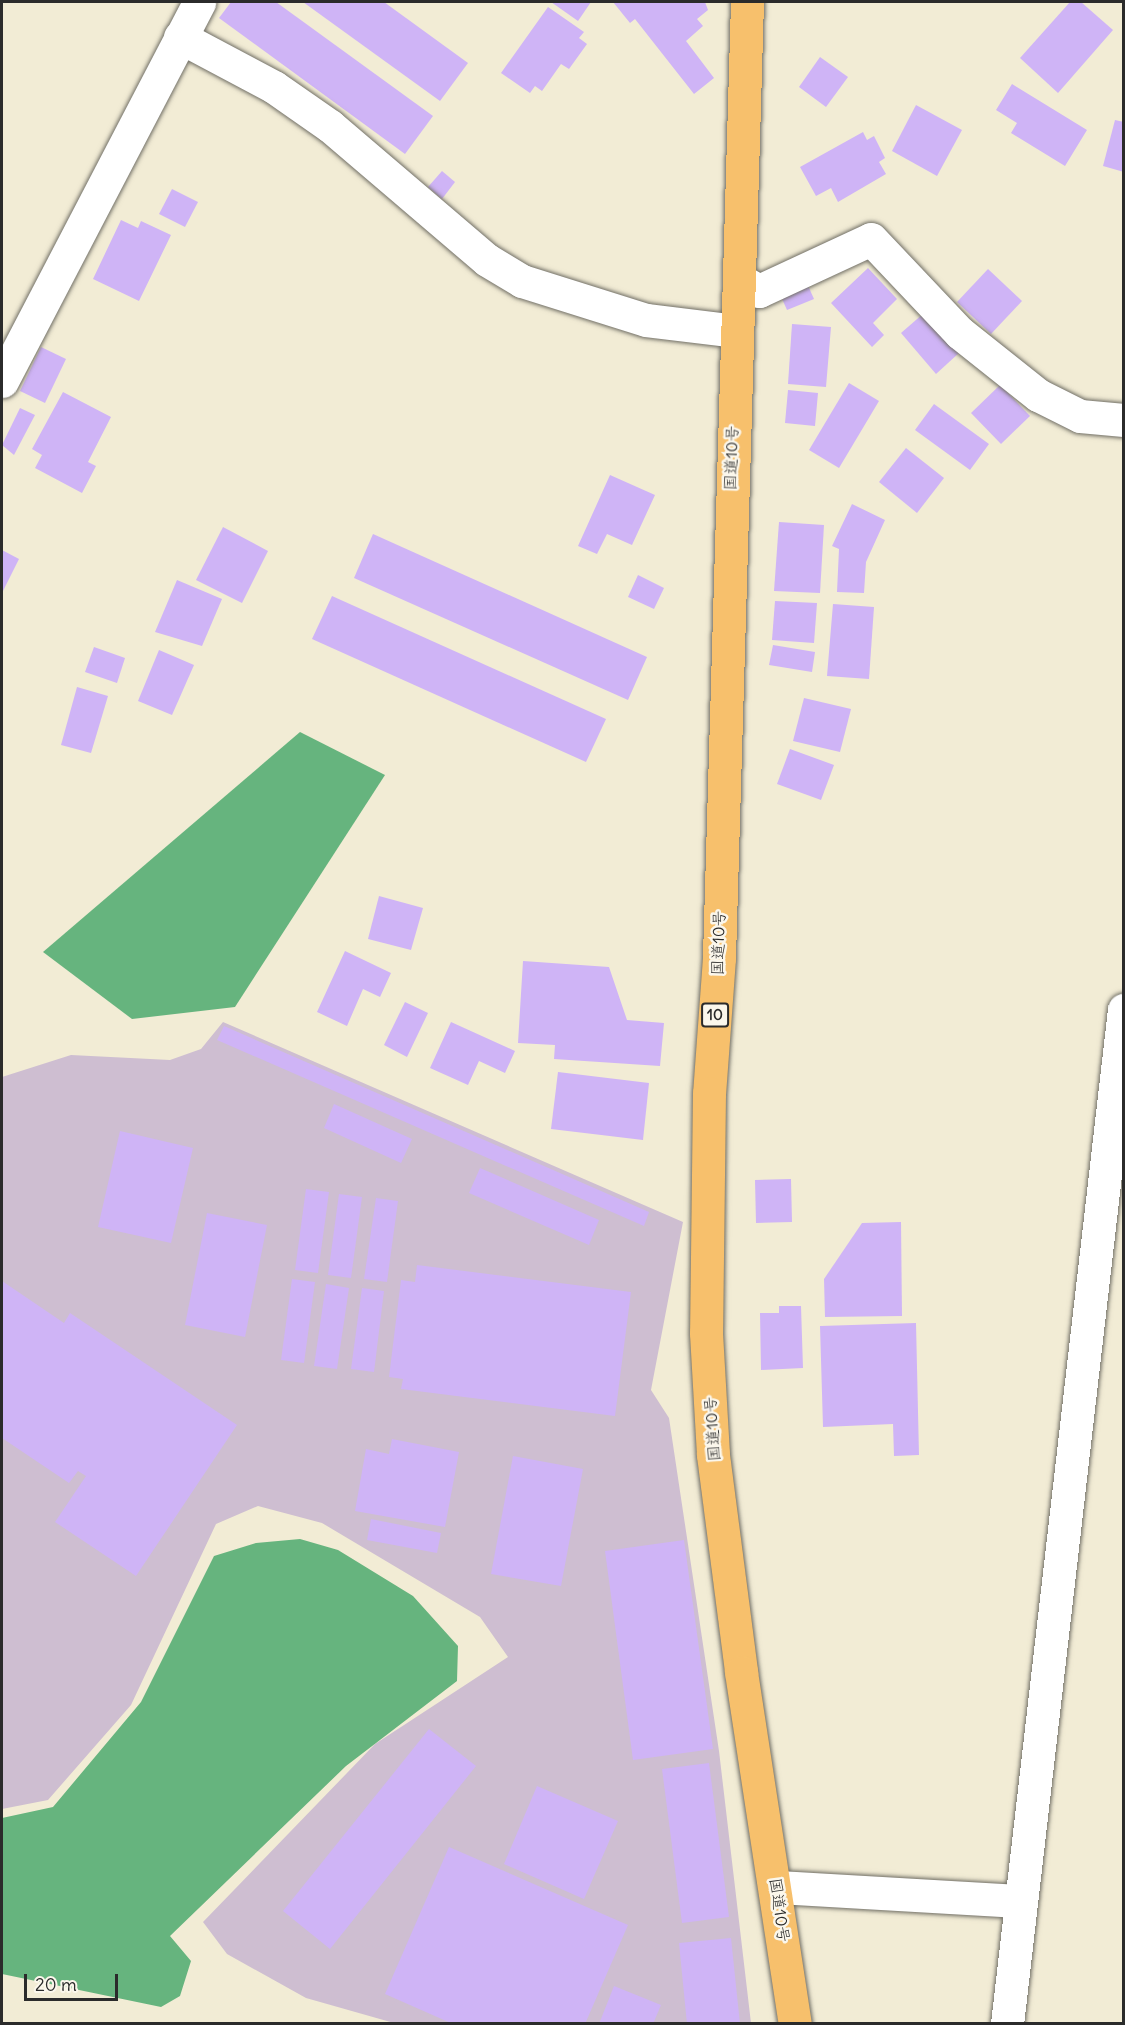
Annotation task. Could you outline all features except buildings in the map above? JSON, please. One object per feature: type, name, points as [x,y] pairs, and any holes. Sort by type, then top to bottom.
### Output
[{"type":"highway","name":"国道10号","points":[[747,2],[740,280],[735,331],[706,1333],[713,1455],[739,1660],[777,1887],[795,2024]]},
{"type":"street","points":[[2,381],[199,2]]},
{"type":"street","points":[[180,37],[274,87],[330,126],[487,260],[522,281],[646,320],[735,331]]},
{"type":"street","points":[[740,280],[759,291],[871,239],[960,333],[1038,395],[1080,416],[1124,420]]},
{"type":"street","points":[[1007,2024],[1124,1010]]},
{"type":"street","points":[[777,1887],[1020,1901]]},
{"type":"shaded area","points":[[223,1022],[683,1222],[651,1390],[669,1418],[719,1751],[751,2023],[394,2023],[306,1998],[227,1954],[203,1922],[375,1744],[508,1657],[480,1617],[322,1523],[258,1506],[216,1524],[131,1705],[48,1800],[2,1809],[2,1077],[71,1055],[170,1060],[201,1049]]},
{"type":"green space","points":[[300,732],[385,775],[235,1007],[132,1019],[43,952]]},
{"type":"green space","points":[[300,1539],[338,1550],[413,1596],[458,1646],[457,1681],[346,1766],[170,1936],[191,1961],[180,1996],[161,2007],[2,1974],[2,1818],[53,1807],[141,1702],[214,1556],[256,1543]]}]
